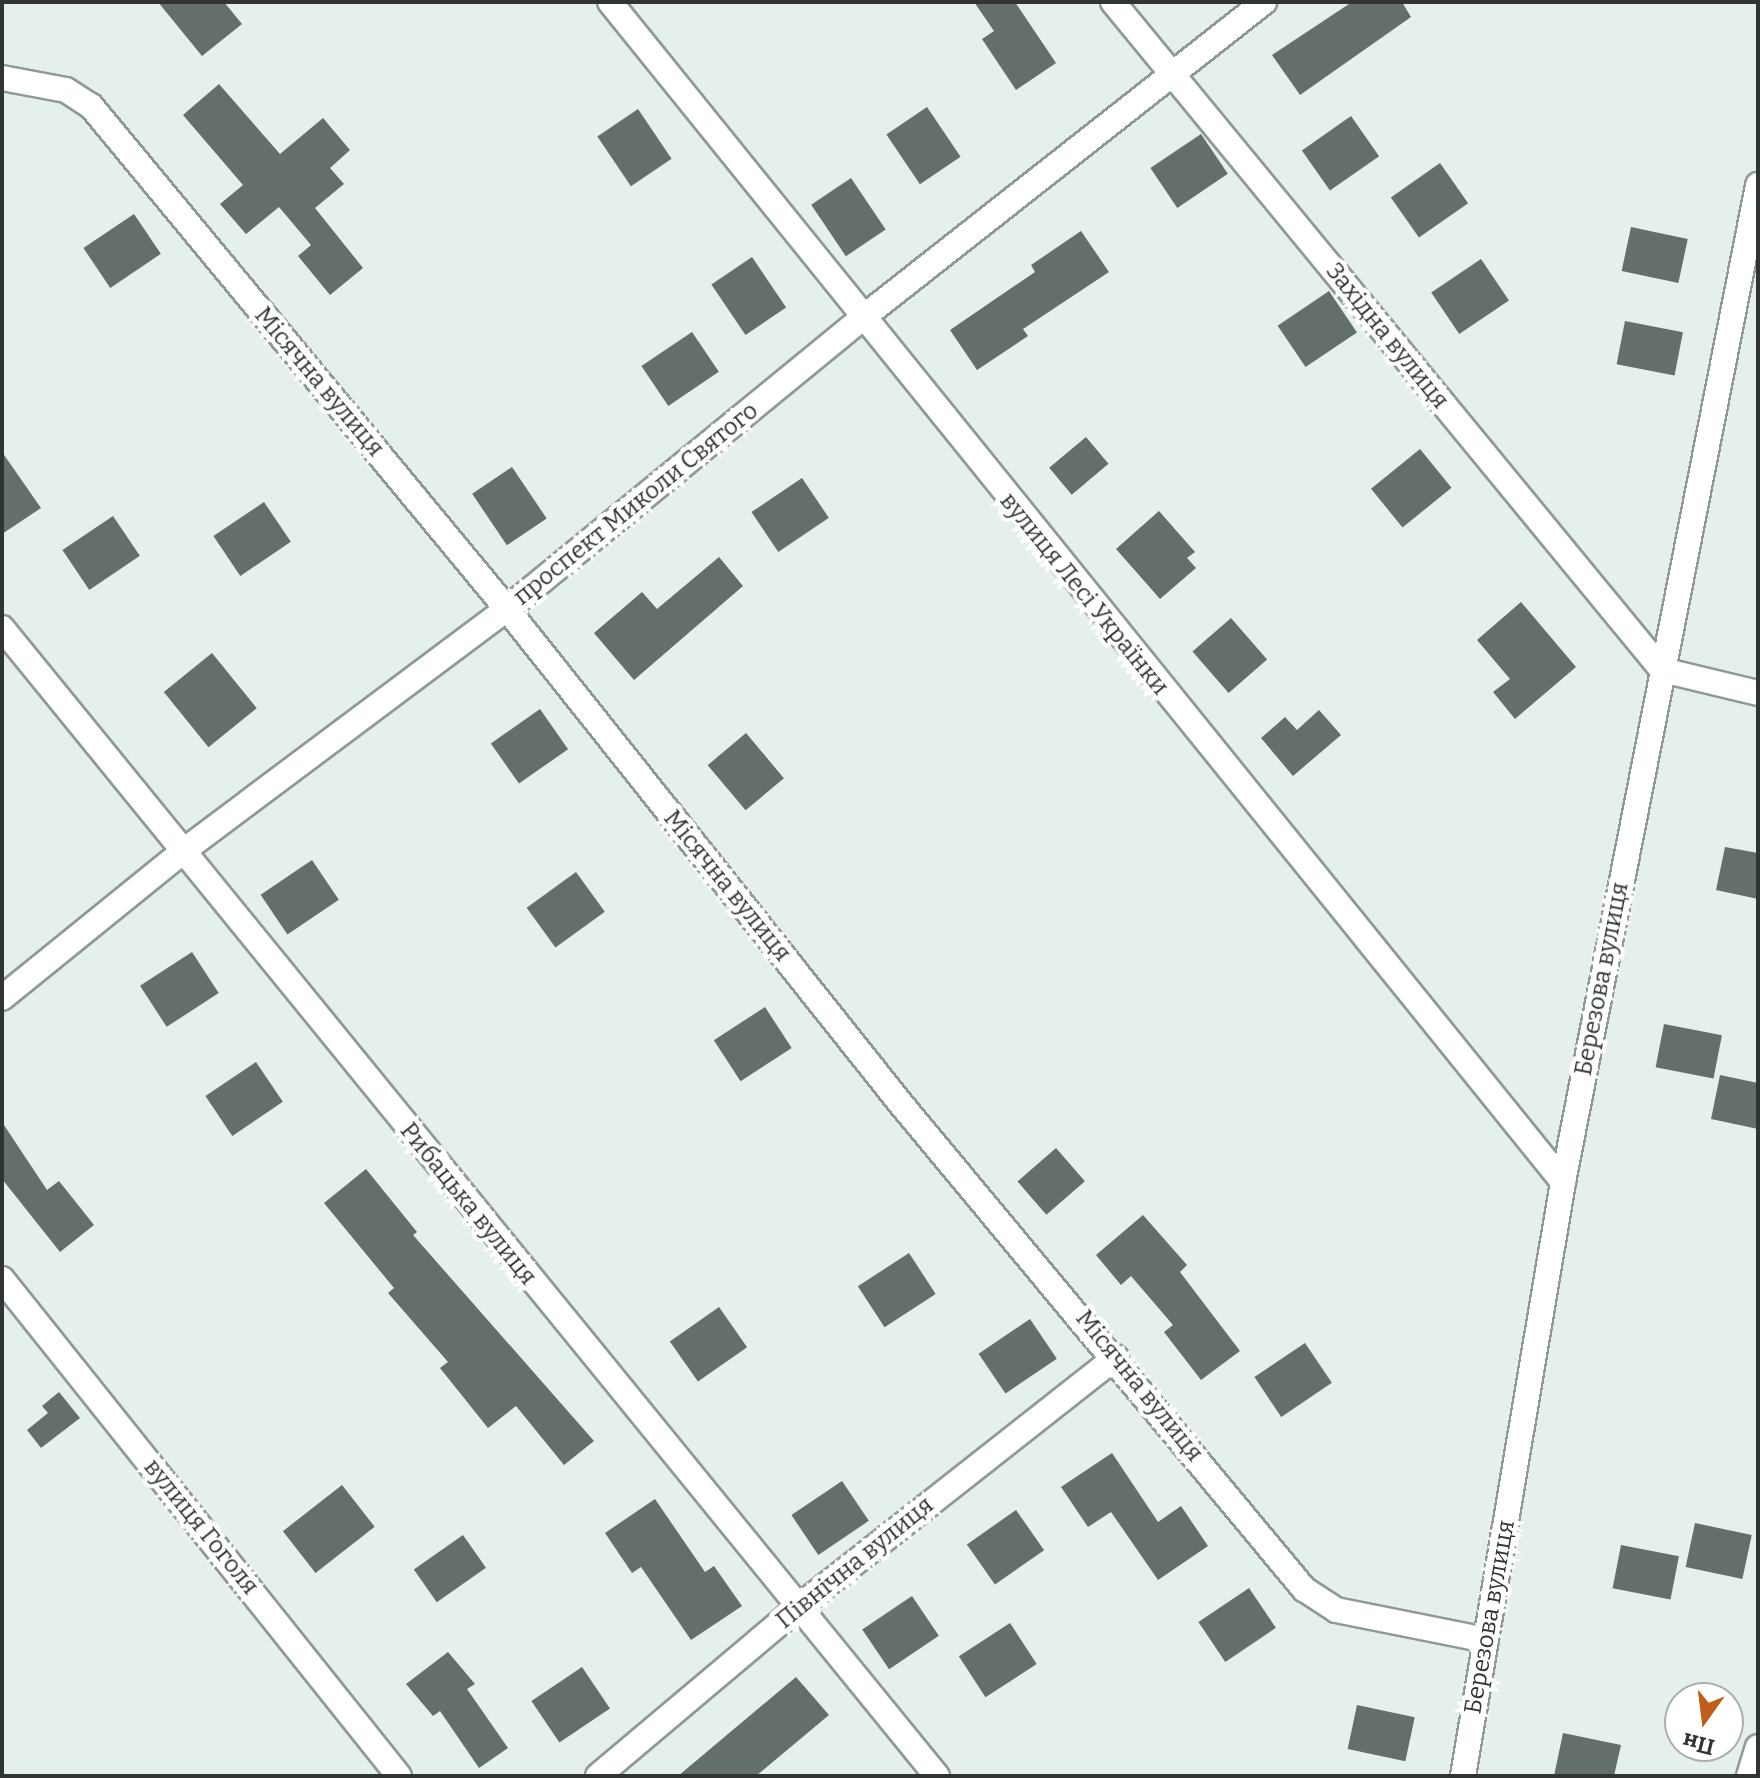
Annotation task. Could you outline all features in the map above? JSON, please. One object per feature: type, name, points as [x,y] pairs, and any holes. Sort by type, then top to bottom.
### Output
[{"type":"street","name":"вулиця Лесі Українки","points":[[610,2],[861,319],[1563,1182]]},
{"type":"street","name":"Західна вулиця","points":[[1113,2],[1662,670]]},
{"type":"street","name":"проспект Миколи Святого","points":[[2,998],[182,852],[507,609],[861,319],[1264,2]]},
{"type":"street","name":"Місячна вулиця","points":[[2,78],[66,90],[91,106],[507,609],[901,1104],[1319,1602],[1486,1640]]},
{"type":"street","name":"Березова вулиця","points":[[1463,1776],[1563,1182],[1758,185]]},
{"type":"street","name":"Рибацька вулиця","points":[[2,628],[796,1609],[937,1776]]},
{"type":"street","points":[[1662,670],[1758,693]]},
{"type":"street","name":"вулиця Гоголя","points":[[2,1279],[399,1776]]},
{"type":"street","name":"Північна вулиця","points":[[598,1776],[796,1609],[1116,1357]]},
{"type":"street","points":[[1749,1776],[1758,1747]]},
{"type":"building","points":[[158,2],[224,2],[242,24],[202,56]]},
{"type":"building","points":[[974,2],[1015,2],[1056,63],[1016,90],[982,39],[994,31]]},
{"type":"building","points":[[1352,2],[1402,2],[1411,17],[1300,95],[1272,55]]},
{"type":"building","points":[[219,84],[280,154],[323,118],[350,150],[330,168],[344,184],[315,208],[363,268],[330,295],[298,256],[311,245],[279,207],[246,234],[220,204],[243,185],[183,115]]},
{"type":"building","points":[[927,107],[961,157],[920,184],[886,134]]},
{"type":"building","points":[[638,109],[672,159],[631,186],[597,136]]},
{"type":"building","points":[[1351,116],[1379,156],[1330,191],[1302,150]]},
{"type":"building","points":[[1201,134],[1228,174],[1177,208],[1150,168]]},
{"type":"building","points":[[1440,163],[1468,203],[1419,238],[1391,197]]},
{"type":"building","points":[[851,178],[886,229],[846,256],[811,205]]},
{"type":"building","points":[[134,214],[161,254],[110,288],[83,248]]},
{"type":"building","points":[[1631,227],[1688,239],[1678,283],[1622,271]]},
{"type":"building","points":[[1081,231],[1109,272],[1023,329],[1028,336],[977,370],[950,330],[1035,272],[1031,265]]},
{"type":"building","points":[[752,257],[786,308],[745,335],[711,284]]},
{"type":"building","points":[[1481,259],[1509,300],[1459,334],[1431,293]]},
{"type":"building","points":[[1329,291],[1357,332],[1306,367],[1278,326]]},
{"type":"building","points":[[1625,321],[1683,332],[1675,375],[1617,364]]},
{"type":"building","points":[[692,332],[719,372],[668,406],[641,366]]},
{"type":"building","points":[[1086,437],[1108,464],[1072,495],[1049,468]]},
{"type":"building","points":[[1420,449],[1451,488],[1403,528],[1371,489]]},
{"type":"building","points":[[2,452],[41,508],[2,534]]},
{"type":"building","points":[[512,467],[547,518],[507,545],[472,494]]},
{"type":"building","points":[[802,478],[829,518],[778,552],[751,512]]},
{"type":"building","points":[[264,502],[291,542],[240,576],[213,536]]},
{"type":"building","points":[[1159,511],[1195,552],[1187,558],[1196,568],[1160,599],[1116,549]]},
{"type":"building","points":[[113,516],[140,556],[89,590],[62,550]]},
{"type":"building","points":[[719,557],[743,586],[634,680],[594,633],[642,592],[657,609]]},
{"type":"building","points":[[1521,602],[1576,667],[1515,719],[1493,692],[1510,679],[1477,640]]},
{"type":"building","points":[[1231,618],[1267,660],[1229,693],[1193,651]]},
{"type":"building","points":[[212,653],[257,708],[208,747],[164,692]]},
{"type":"building","points":[[540,709],[568,749],[519,784],[491,743]]},
{"type":"building","points":[[1319,710],[1341,735],[1293,776],[1261,738],[1285,717],[1297,730]]},
{"type":"building","points":[[746,733],[784,778],[746,810],[708,765]]},
{"type":"building","points":[[1725,847],[1758,853],[1758,899],[1716,890]]},
{"type":"building","points":[[312,860],[339,900],[287,934],[261,895]]},
{"type":"building","points":[[576,872],[605,912],[555,947],[527,908]]},
{"type":"building","points":[[192,952],[219,993],[167,1027],[140,986]]},
{"type":"building","points":[[765,1007],[792,1048],[741,1081],[714,1040]]},
{"type":"building","points":[[1664,1024],[1722,1035],[1714,1078],[1656,1067]]},
{"type":"building","points":[[256,1062],[283,1102],[232,1136],[205,1096]]},
{"type":"building","points":[[1720,1075],[1758,1083],[1758,1129],[1711,1119]]},
{"type":"building","points":[[2,1122],[47,1190],[59,1181],[94,1225],[60,1252],[2,1179]]},
{"type":"building","points":[[1056,1148],[1085,1181],[1046,1215],[1018,1181]]},
{"type":"building","points":[[366,1169],[417,1232],[413,1235],[594,1441],[564,1465],[516,1406],[488,1428],[440,1368],[448,1362],[388,1293],[394,1288],[324,1203]]},
{"type":"building","points":[[1143,1215],[1187,1265],[1180,1272],[1240,1351],[1201,1380],[1164,1332],[1173,1325],[1131,1276],[1121,1285],[1096,1255]]},
{"type":"building","points":[[909,1253],[936,1294],[885,1327],[858,1286]]},
{"type":"building","points":[[719,1307],[747,1347],[698,1382],[670,1341]]},
{"type":"building","points":[[1030,1319],[1057,1359],[1005,1393],[979,1354]]},
{"type":"building","points":[[1305,1343],[1332,1383],[1281,1417],[1254,1377]]},
{"type":"building","points":[[59,1392],[80,1418],[41,1448],[27,1430],[48,1413],[42,1406]]},
{"type":"building","points":[[1112,1453],[1158,1522],[1181,1506],[1208,1546],[1158,1580],[1111,1512],[1088,1527],[1061,1487]]},
{"type":"building","points":[[842,1481],[869,1521],[818,1555],[791,1515]]},
{"type":"building","points":[[342,1485],[375,1527],[316,1573],[283,1531]]},
{"type":"building","points":[[655,1499],[705,1572],[714,1566],[742,1606],[691,1640],[641,1567],[632,1573],[605,1533]]},
{"type":"building","points":[[1016,1510],[1044,1550],[995,1585],[967,1544]]},
{"type":"building","points":[[1695,1523],[1752,1535],[1742,1579],[1686,1567]]},
{"type":"building","points":[[463,1535],[486,1568],[437,1602],[414,1569]]},
{"type":"building","points":[[1621,1545],[1679,1556],[1671,1599],[1613,1588]]},
{"type":"building","points":[[1249,1588],[1276,1628],[1225,1662],[1198,1622]]},
{"type":"building","points":[[912,1596],[939,1636],[889,1669],[862,1630]]},
{"type":"building","points":[[1010,1623],[1037,1664],[986,1697],[959,1656]]},
{"type":"building","points":[[448,1652],[475,1684],[467,1689],[508,1748],[479,1768],[440,1711],[433,1716],[406,1684]]},
{"type":"building","points":[[582,1667],[610,1708],[559,1743],[531,1701]]},
{"type":"building","points":[[796,1677],[829,1715],[756,1776],[678,1776]]},
{"type":"building","points":[[1357,1705],[1415,1717],[1405,1761],[1348,1749]]},
{"type":"building","points":[[1563,1733],[1621,1745],[1614,1776],[1554,1776]]}]
